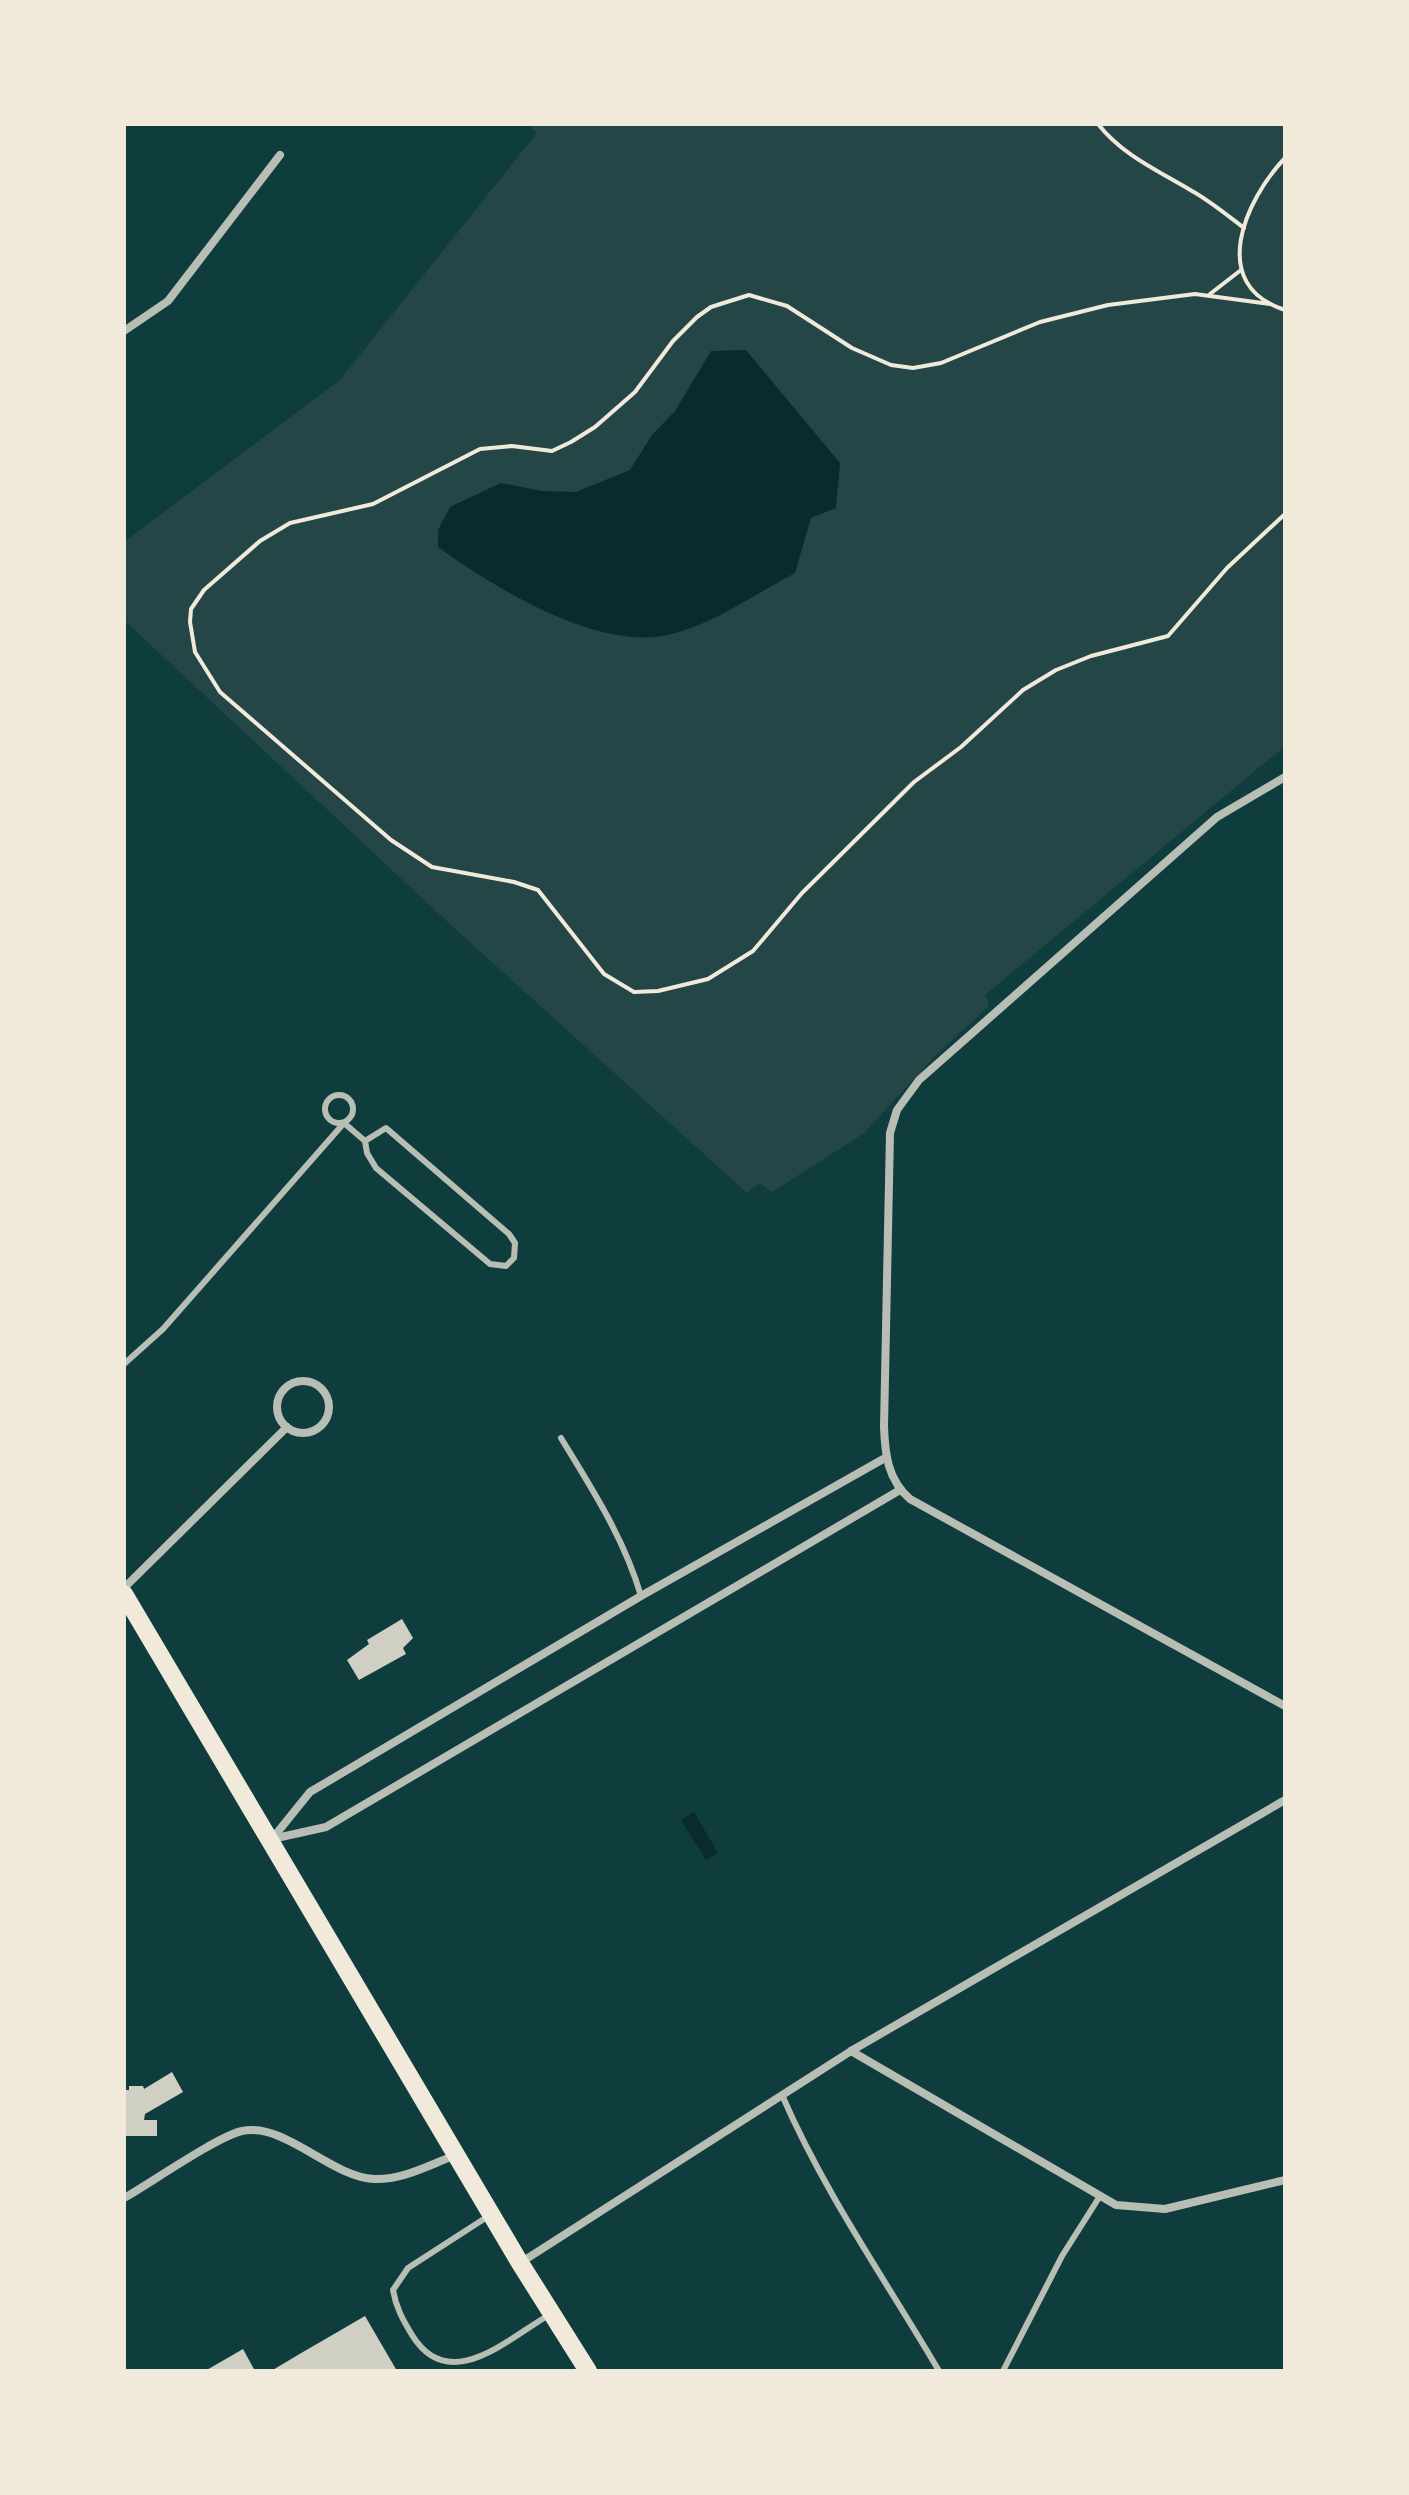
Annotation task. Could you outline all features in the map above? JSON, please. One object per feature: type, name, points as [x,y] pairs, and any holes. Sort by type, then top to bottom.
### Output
[{"type":"main road","points":[[124,1591],[520,2263],[588,2371]]},
{"type":"street","points":[[124,331],[168,301],[280,155]]},
{"type":"street","points":[[1285,777],[1217,817],[919,1080],[897,1110],[890,1133],[885,1458],[900,1490],[1285,1706]]},
{"type":"street","points":[[296,1382],[321,1388],[329,1403],[324,1423],[305,1433],[287,1427],[277,1407],[283,1391],[296,1382]]},
{"type":"street","points":[[124,1591],[287,1427]]},
{"type":"street","points":[[272,1839],[310,1792],[641,1596],[885,1458]]},
{"type":"street","points":[[272,1839],[326,1827],[900,1490]]},
{"type":"street","points":[[520,2263],[851,2051],[1285,1800]]},
{"type":"street","points":[[851,2051],[1116,2205],[1165,2209],[1285,2180]]},
{"type":"street","points":[[124,2198],[244,2130],[269,2133],[347,2171],[374,2179],[401,2177],[457,2154]]},
{"type":"lane","points":[[124,1364],[163,1329],[344,1123],[350,1118],[353,1106],[345,1095],[336,1095],[328,1099],[326,1115],[336,1123],[344,1123],[365,1141],[367,1153],[376,1168],[490,1264],[506,1266],[514,1258],[515,1243],[509,1234],[386,1128],[365,1141]]},
{"type":"lane","points":[[561,1438],[607,1514],[634,1569],[641,1596]]},
{"type":"lane","points":[[782,2095],[813,2164],[852,2233],[939,2371]]},
{"type":"lane","points":[[1003,2371],[1062,2256],[1100,2196]]},
{"type":"lane","points":[[446,2364],[421,2350],[397,2309],[393,2290],[408,2268],[492,2214]]},
{"type":"lane","points":[[436,2371],[446,2364],[471,2361],[552,2313]]},
{"type":"path","points":[[1098,124],[1147,165],[1195,192],[1244,228]]},
{"type":"path","points":[[1270,304],[1244,280],[1237,260],[1244,228],[1265,183],[1285,158]]},
{"type":"path","points":[[1208,295],[1241,270]]},
{"type":"path","points":[[1285,310],[1270,304],[1208,295],[1171,297],[1072,312],[941,363],[913,368],[891,365],[852,348],[799,313],[764,297],[749,295],[711,307],[673,341],[619,409],[595,427],[552,451],[512,446],[480,449],[373,504],[290,523],[275,531],[195,601],[190,622],[193,645],[220,692],[391,840],[432,867],[527,885],[538,890],[604,974],[634,992],[658,991],[708,979],[753,951],[802,893],[914,782],[961,747],[1023,690],[1056,670],[1091,656],[1168,636],[1227,568],[1285,514]]},
{"type":"shaded area","points":[[527,124],[1285,124],[1285,746],[985,995],[989,1006],[936,1055],[863,1134],[772,1192],[759,1183],[747,1193],[452,926],[124,620],[124,542],[340,380],[537,133]]},
{"type":"shaded area","points":[[746,350],[840,463],[836,508],[811,518],[795,573],[731,609],[680,632],[634,637],[605,633],[544,611],[486,579],[438,547],[438,530],[450,507],[501,483],[542,491],[576,492],[630,470],[652,435],[675,411],[711,351]]},
{"type":"shaded area","points":[[694,1812],[718,1853],[706,1860],[681,1820]]},
{"type":"building","points":[[402,1619],[413,1638],[403,1648],[406,1654],[359,1680],[347,1660],[369,1644],[367,1640]]},
{"type":"building","points":[[172,2072],[183,2092],[145,2114],[144,2120],[157,2120],[157,2136],[124,2136],[124,2090],[129,2090],[129,2086],[143,2086],[144,2089]]},
{"type":"building","points":[[365,2316],[397,2371],[271,2371],[303,2352]]},
{"type":"building","points":[[243,2349],[255,2371],[205,2371]]}]
